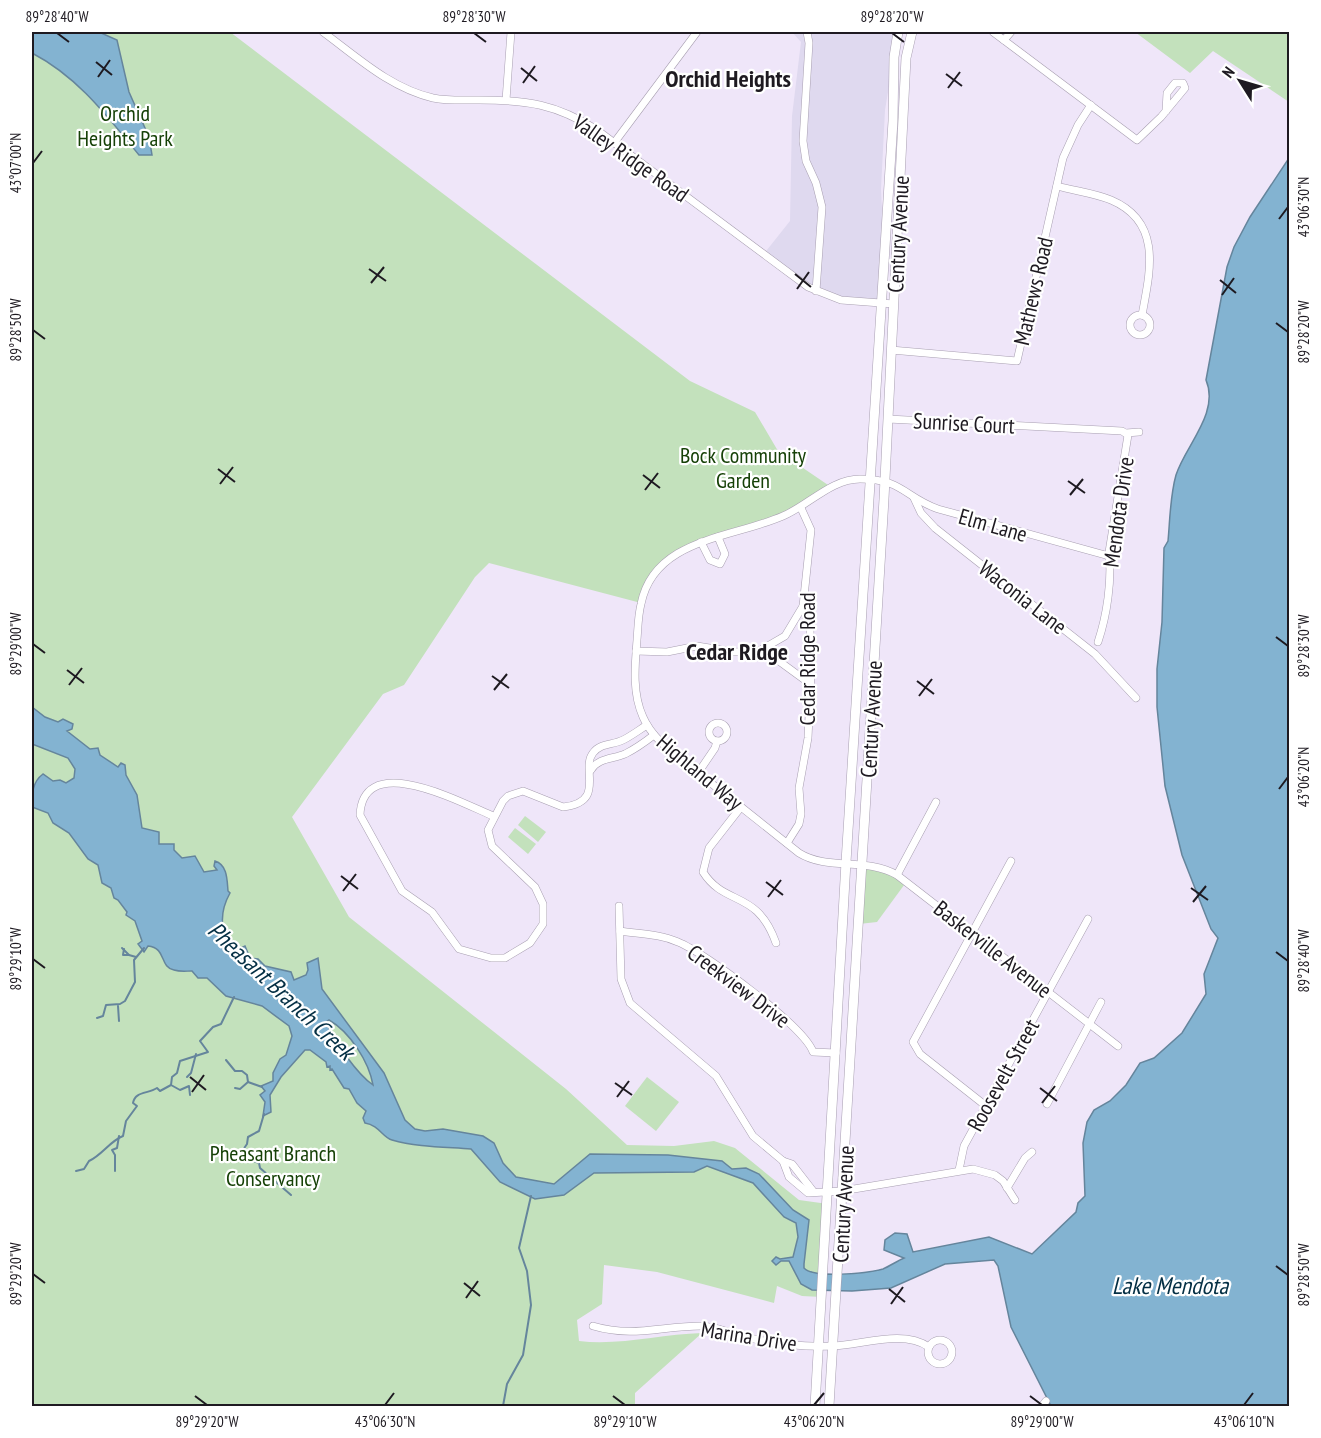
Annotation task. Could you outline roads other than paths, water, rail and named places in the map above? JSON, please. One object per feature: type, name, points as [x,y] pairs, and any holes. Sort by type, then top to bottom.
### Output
[{"type":"main road","name":"Century Avenue","points":[[815,1407],[846,862],[893,122],[894,57],[898,32]]},
{"type":"main road","name":"Century Avenue","points":[[829,1407],[840,1263],[842,1191],[888,419],[906,57],[912,32]]},
{"type":"street","name":"Valley Ridge Road","points":[[323,32],[388,81],[415,93],[447,100],[530,101],[562,110],[614,143],[795,279],[816,291],[841,300],[894,304]]},
{"type":"street","points":[[506,100],[511,32]]},
{"type":"street","points":[[614,143],[697,32]]},
{"type":"street","points":[[807,32],[809,43],[803,152],[816,183],[822,207],[816,291]]},
{"type":"street","points":[[993,32],[1137,140],[1166,111]]},
{"type":"street","points":[[1004,40],[1011,32]]},
{"type":"street","name":"Mathews Road","points":[[891,350],[1017,361],[1068,143],[1091,105]]},
{"type":"street","points":[[1057,186],[1111,200],[1126,209],[1142,229],[1152,255],[1142,315]]},
{"type":"street","name":"Sunrise Court","points":[[888,419],[1040,427]]},
{"type":"street","name":"Mendota Drive","points":[[1040,427],[1126,433],[1129,439],[1109,556],[1111,563],[1107,597],[1098,642]]},
{"type":"street","points":[[1126,433],[1139,432]]},
{"type":"street","name":"Highland Way","points":[[862,864],[810,859],[698,773],[654,735],[636,696],[636,651],[641,603],[649,583],[672,556],[701,542],[774,520],[801,508],[840,482],[870,479],[884,481]]},
{"type":"street","name":"Elm Lane","points":[[884,481],[896,484],[938,509],[1109,556]]},
{"type":"street","name":"Waconia Lane","points":[[913,495],[921,513],[935,528],[1088,648],[1136,698]]},
{"type":"street","name":"Cedar Ridge Road","points":[[787,843],[799,824],[801,814],[798,788],[808,738],[810,628],[803,606],[811,531],[801,508]]},
{"type":"street","points":[[701,542],[710,560],[720,564],[725,554],[718,537]]},
{"type":"street","points":[[759,651],[785,636],[803,606]]},
{"type":"street","points":[[636,651],[667,652],[697,646],[734,652],[759,651],[771,656],[809,683]]},
{"type":"street","points":[[493,816],[466,802],[413,785],[388,784],[364,796],[361,818],[398,885],[406,895],[432,912],[459,949],[499,959],[510,956],[530,943],[543,924],[543,904],[535,886],[492,846],[488,830],[493,816],[508,796],[524,790],[562,807],[582,800],[590,789],[590,758],[593,752],[604,745],[624,740],[647,724]]},
{"type":"street","points":[[591,770],[595,764],[612,756],[625,754],[654,735]]},
{"type":"street","points":[[698,773],[715,748],[717,741]]},
{"type":"street","points":[[897,874],[936,802]]},
{"type":"street","points":[[741,807],[709,848],[703,872],[714,886],[742,899],[758,910],[776,943]]},
{"type":"street","points":[[986,1106],[918,1052],[914,1039],[1011,861]]},
{"type":"street","name":"Baskerville Avenue","points":[[862,864],[883,868],[897,874],[1118,1046]]},
{"type":"street","points":[[619,906],[621,979],[630,1003],[716,1076],[753,1136],[783,1161],[785,1171],[796,1185],[808,1193],[842,1191],[959,1170],[983,1170],[995,1175],[1015,1200]]},
{"type":"street","name":"Roosevelt Street","points":[[959,1170],[963,1150],[1088,919]]},
{"type":"street","name":"Creekview Drive","points":[[620,932],[666,937],[694,949],[794,1027],[806,1038],[813,1052],[836,1053]]},
{"type":"street","points":[[1047,1104],[1101,1002]]},
{"type":"street","points":[[1007,1188],[1025,1158],[1032,1152]]},
{"type":"street","name":"Marina Drive","points":[[593,1326],[606,1330],[643,1333],[670,1328],[703,1326],[767,1341],[819,1346],[912,1338],[929,1347]]},
{"type":"water","points":[[32,32],[99,32],[117,40],[129,92],[149,137],[152,155],[139,155],[91,98],[64,74],[32,53]]},
{"type":"water","name":"Lake Mendota","points":[[1289,158],[1289,1406],[1051,1406],[1011,1327],[998,1266],[994,1260],[945,1264],[891,1288],[852,1291],[812,1290],[801,1284],[789,1261],[781,1261],[776,1265],[772,1261],[776,1257],[780,1259],[793,1257],[798,1237],[796,1223],[784,1217],[753,1183],[707,1166],[694,1172],[594,1173],[564,1195],[535,1199],[500,1182],[471,1149],[431,1146],[389,1139],[374,1126],[365,1123],[363,1118],[366,1111],[357,1103],[349,1089],[344,1088],[332,1069],[330,1070],[330,1066],[327,1067],[326,1062],[310,1050],[305,1050],[281,1077],[270,1095],[271,1112],[263,1116],[265,1102],[260,1095],[265,1091],[261,1086],[273,1081],[273,1073],[280,1059],[286,1055],[292,1036],[289,1026],[262,1006],[226,996],[207,978],[198,978],[192,971],[178,971],[169,968],[154,947],[148,946],[144,952],[138,944],[142,941],[135,921],[126,915],[127,912],[114,898],[111,888],[102,883],[98,865],[88,859],[69,833],[53,823],[48,813],[32,807],[33,789],[39,777],[43,774],[53,781],[60,780],[66,783],[74,778],[75,769],[68,758],[32,744],[32,707],[45,717],[58,722],[63,719],[73,724],[72,729],[67,731],[90,749],[98,748],[100,755],[118,767],[121,763],[125,765],[126,775],[137,795],[142,828],[159,832],[159,844],[174,844],[174,850],[182,858],[195,856],[204,872],[217,870],[214,866],[215,861],[222,866],[230,893],[224,908],[222,923],[227,938],[232,944],[239,949],[245,946],[250,958],[258,959],[265,966],[291,972],[294,980],[306,975],[307,963],[318,958],[322,989],[384,1073],[405,1120],[415,1129],[425,1131],[443,1129],[483,1136],[494,1143],[503,1163],[516,1177],[554,1184],[590,1154],[668,1155],[722,1161],[732,1169],[746,1168],[759,1174],[793,1210],[809,1220],[804,1268],[818,1273],[854,1273],[883,1269],[904,1258],[884,1250],[885,1240],[895,1233],[907,1234],[913,1252],[989,1237],[1032,1254],[1076,1212],[1078,1203],[1085,1196],[1083,1143],[1087,1122],[1094,1110],[1110,1101],[1126,1085],[1140,1063],[1154,1058],[1182,1033],[1206,994],[1204,974],[1218,938],[1211,929],[1182,855],[1165,786],[1157,707],[1157,669],[1162,622],[1164,548],[1168,541],[1174,483],[1180,464],[1205,417],[1209,392],[1206,380],[1227,267],[1234,247],[1250,217]],"holes":[[[329,1020],[337,1025],[363,1057],[373,1085],[346,1056],[326,1022]]]},
{"type":"waterway","points":[[122,948],[129,955],[136,957]]},
{"type":"waterway","points":[[97,1018],[103,1016],[106,1005],[120,1004],[125,1001],[135,982],[134,960],[144,948]]},
{"type":"waterway","points":[[124,949],[123,955],[129,955]]},
{"type":"waterway","points":[[190,1095],[189,1086],[180,1090],[171,1085],[172,1077],[177,1073],[180,1061],[208,1052],[200,1041],[213,1027],[221,1024],[234,997]]},
{"type":"waterway","points":[[118,1006],[119,1021]]},
{"type":"waterway","points":[[187,1077],[191,1073],[196,1054]]},
{"type":"waterway","points":[[226,1060],[235,1071],[242,1071],[247,1075],[248,1082],[262,1087]]},
{"type":"waterway","points":[[235,1088],[240,1089],[248,1082]]},
{"type":"waterway","points":[[76,1171],[84,1169],[89,1161],[123,1136],[126,1121],[137,1106],[133,1103],[136,1096],[157,1088],[160,1091],[171,1085]]},
{"type":"waterway","points":[[227,1160],[236,1160],[247,1144],[248,1137],[259,1131],[264,1114]]},
{"type":"waterway","points":[[115,1171],[115,1155],[112,1150],[117,1148],[119,1136]]},
{"type":"waterway","points":[[244,1149],[248,1159],[259,1163],[260,1168],[291,1195]]},
{"type":"waterway","points":[[503,1406],[507,1384],[523,1355],[531,1305],[527,1271],[519,1248],[531,1196]]},
{"type":"district","name":"Orchid Heights","points":[[728,79]]},
{"type":"district","name":"Cedar Ridge","points":[[737,652]]},
{"type":"park label","name":"Orchid Heights Park","points":[[125,126]]},
{"type":"park label","name":"Bock Community Garden","points":[[743,468]]},
{"type":"park label","name":"Pheasant Branch Conservancy","points":[[273,1166]]},
{"type":"water label","name":"Pheasant Branch Creek","points":[[281,991]]}]
